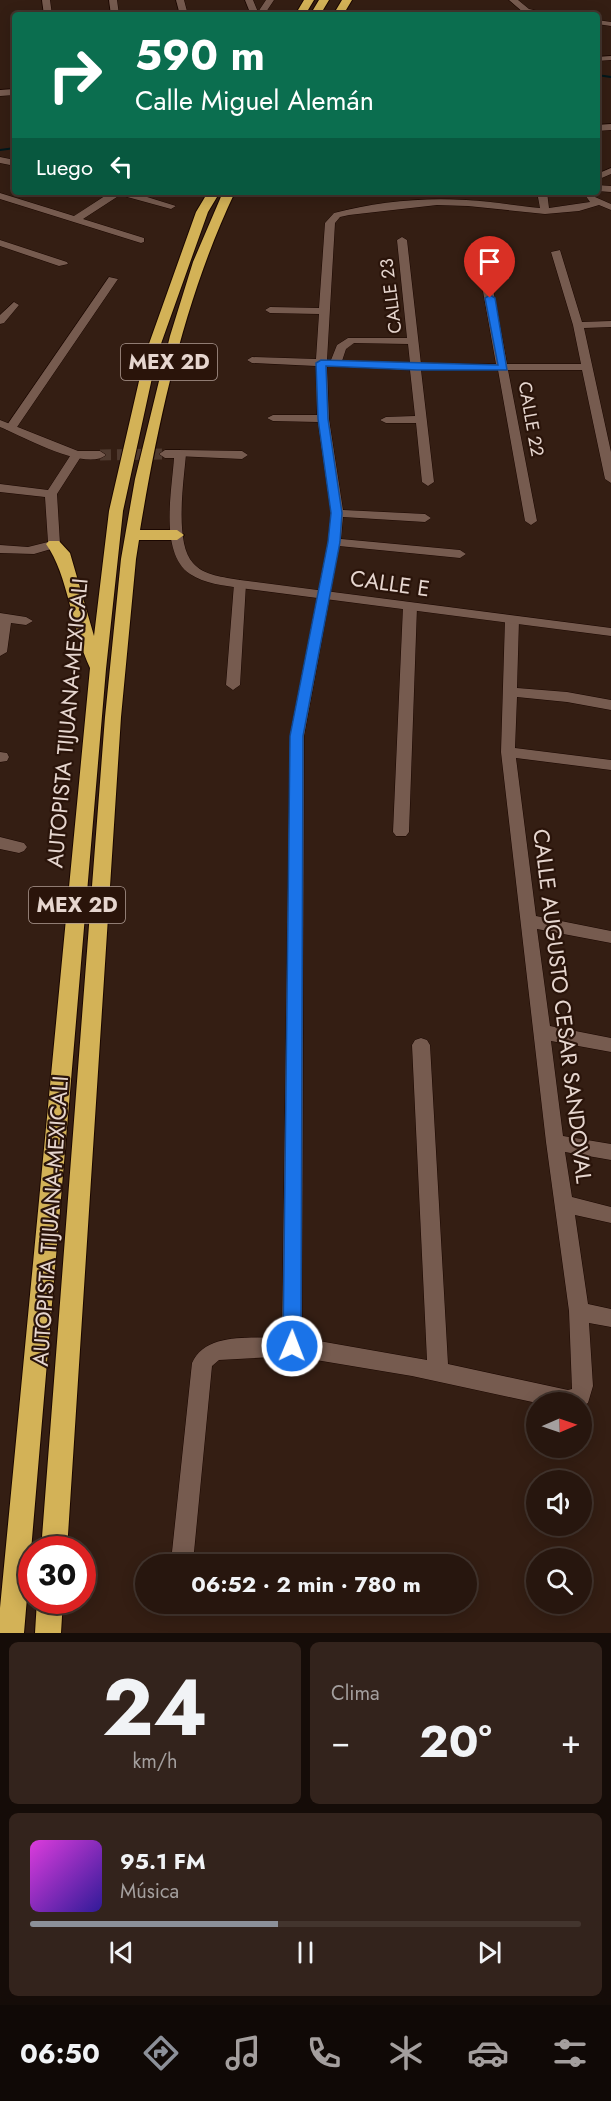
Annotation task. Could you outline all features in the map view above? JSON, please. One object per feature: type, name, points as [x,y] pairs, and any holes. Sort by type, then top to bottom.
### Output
[{"type":"highway","name":"AUTOPISTA TIJUANA-MEXICALI","points":[[11,1633],[98,669],[116,511],[151,355],[202,212],[223,195]]},
{"type":"highway","name":"AUTOPISTA TIJUANA-MEXICALI","points":[[55,1536],[113,717],[132,535],[153,431],[178,326],[224,195]]},
{"type":"highway","points":[[132,535],[177,535]]},
{"type":"highway","points":[[48,547],[62,554],[82,627],[98,669]]},
{"type":"highway","points":[[48,1633],[49,1614]]},
{"type":"street","points":[[513,0],[524,12]]},
{"type":"street","points":[[76,219],[114,195]]},
{"type":"street","points":[[130,195],[171,206]]},
{"type":"street","points":[[542,195],[545,211]]},
{"type":"street","points":[[589,195],[597,203],[611,207]]},
{"type":"street","points":[[0,196],[141,240]]},
{"type":"street","points":[[292,1346],[297,736],[334,542],[337,513],[323,419],[328,363],[325,311],[330,223],[337,215],[362,210],[448,202],[545,211],[586,208],[597,203]]},
{"type":"street","name":"CALLE 23","points":[[402,240],[428,482]]},
{"type":"street","points":[[0,243],[63,264]]},
{"type":"street","name":"CALLE 22","points":[[481,252],[531,521]]},
{"type":"street","points":[[556,252],[599,401],[611,479]]},
{"type":"street","points":[[100,455],[76,455],[6,426],[113,279]]},
{"type":"street","points":[[0,321],[14,305]]},
{"type":"street","points":[[270,310],[325,311]]},
{"type":"street","points":[[578,325],[611,324]]},
{"type":"street","points":[[328,363],[341,347],[352,340],[414,341]]},
{"type":"street","points":[[252,360],[417,367],[588,367]]},
{"type":"street","points":[[273,418],[323,419]]},
{"type":"street","points":[[386,420],[422,419]]},
{"type":"street","points":[[165,454],[242,455]]},
{"type":"street","name":"CALLE E","points":[[180,454],[177,535],[180,554],[186,565],[197,573],[240,584],[611,632]]},
{"type":"street","points":[[0,549],[22,552],[48,547],[51,494],[76,455]]},
{"type":"street","points":[[0,488],[51,494]]},
{"type":"street","points":[[337,513],[425,518]]},
{"type":"street","points":[[334,542],[460,554]]},
{"type":"street","points":[[233,685],[240,584]]},
{"type":"street","points":[[401,832],[410,606]]},
{"type":"street","points":[[0,652],[3,617],[26,621]]},
{"type":"street","name":"CALLE AUGUSTO CESAR SANDOVAL","points":[[438,1372],[567,1400],[581,1396],[584,1386],[579,1311],[555,1142],[508,752],[512,620]]},
{"type":"street","points":[[510,692],[567,697],[611,705]]},
{"type":"street","points":[[508,752],[611,765]]},
{"type":"street","points":[[0,843],[19,847]]},
{"type":"street","points":[[529,921],[611,937]]},
{"type":"street","points":[[542,1032],[611,1045]]},
{"type":"street","points":[[183,1552],[202,1363],[207,1355],[218,1350],[292,1346],[438,1372],[421,1046]]},
{"type":"street","points":[[555,1142],[611,1152]]},
{"type":"street","points":[[565,1204],[611,1215]]},
{"type":"street","points":[[579,1311],[611,1318]]},
{"type":"waterway","points":[[600,75],[611,77]]},
{"type":"waterway","points":[[0,150],[12,148]]},
{"type":"tunnel","points":[[100,455],[165,454]]},
{"type":"route","points":[[292,1346],[297,736],[334,542],[337,513],[323,419],[321,363],[503,368],[490,298]]}]
